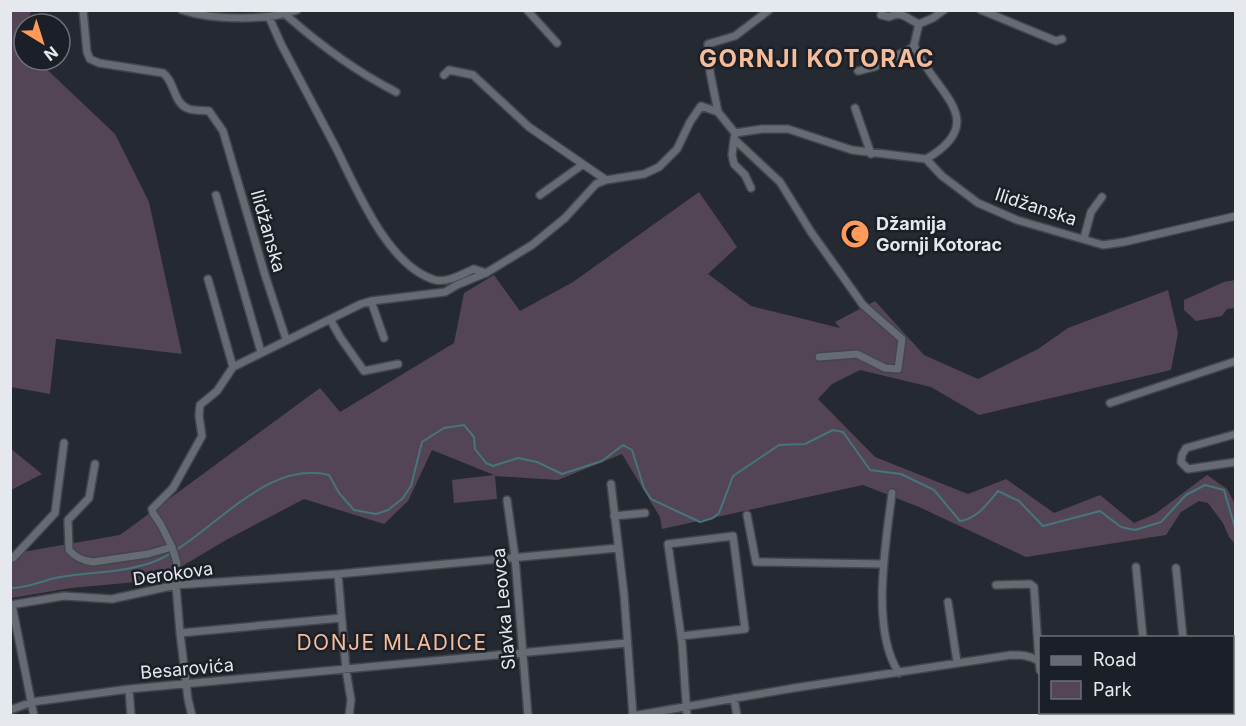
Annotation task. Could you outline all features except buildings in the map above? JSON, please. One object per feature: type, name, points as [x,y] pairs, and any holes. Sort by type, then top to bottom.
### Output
[{"type":"street","name":"Ilidžanska","points":[[83,10],[87,52],[90,59],[99,63],[163,73],[168,77],[178,100],[188,109],[209,111],[223,130],[268,286],[286,339]]},
{"type":"street","points":[[182,10],[213,17],[269,17],[286,15],[297,10]]},
{"type":"street","points":[[527,10],[557,43]]},
{"type":"street","points":[[769,10],[735,36],[708,44],[710,72],[718,112],[735,136],[780,182],[811,232],[863,305],[902,339],[898,369],[885,368],[857,354],[819,357]]},
{"type":"street","points":[[919,24],[944,10]]},
{"type":"street","points":[[981,10],[1056,41],[1062,39]]},
{"type":"street","points":[[881,15],[889,17],[901,14],[919,24]]},
{"type":"street","points":[[286,15],[351,67],[396,92]]},
{"type":"street","points":[[269,17],[379,231],[399,254],[422,273],[440,281],[474,269],[486,273]]},
{"type":"street","points":[[735,136],[762,129],[789,129],[871,154],[926,159],[940,151],[954,138],[958,118],[915,47],[919,24]]},
{"type":"street","points":[[858,71],[874,67],[915,47]]},
{"type":"street","points":[[444,75],[449,70],[473,75],[529,127],[606,180]]},
{"type":"street","points":[[192,716],[180,633],[176,585],[177,563],[172,547],[153,509],[173,488],[202,436],[200,405],[217,392],[233,367],[286,339],[371,301],[445,292],[486,273],[532,245],[565,218],[596,184],[606,180],[644,174],[659,167],[677,149],[699,108],[703,105],[718,112]]},
{"type":"street","points":[[855,108],[871,154]]},
{"type":"street","points":[[735,136],[732,155],[734,164],[745,175],[751,188]]},
{"type":"street","name":"Ilidžanska","points":[[926,159],[942,176],[978,203],[1017,220],[1103,245],[1236,216]]},
{"type":"street","points":[[540,195],[582,165]]},
{"type":"street","points":[[216,195],[261,352]]},
{"type":"street","points":[[1084,238],[1091,212],[1102,197]]},
{"type":"street","points":[[208,279],[233,367]]},
{"type":"street","points":[[371,301],[384,338]]},
{"type":"street","points":[[330,319],[364,371],[398,364]]},
{"type":"street","points":[[1110,403],[1236,361]]},
{"type":"street","points":[[1236,434],[1186,448],[1181,462],[1188,469],[1236,462]]},
{"type":"street","points":[[13,558],[55,513],[64,443]]},
{"type":"street","points":[[95,464],[89,498],[69,520],[69,550],[85,561],[101,561],[148,554],[172,547]]},
{"type":"street","points":[[611,484],[632,715],[957,662],[1011,655],[1026,655],[1039,661],[1034,587],[1030,584],[996,585]]},
{"type":"street","points":[[892,493],[882,585],[885,630],[892,660],[899,673]]},
{"type":"street","name":"Slavka Leovca","points":[[507,500],[515,557],[528,716]]},
{"type":"street","points":[[55,513],[69,520]]},
{"type":"street","points":[[614,516],[645,513]]},
{"type":"street","points":[[747,515],[756,562],[884,564]]},
{"type":"street","points":[[681,636],[745,630],[733,536],[668,544],[681,636],[687,716]]},
{"type":"street","name":"Derokova","points":[[32,702],[11,605],[64,596],[112,599],[176,585],[338,574],[618,548]]},
{"type":"street","points":[[1136,567],[1143,636]]},
{"type":"street","points":[[1176,568],[1183,636]]},
{"type":"street","points":[[338,574],[346,670],[351,700],[349,716]]},
{"type":"street","points":[[948,602],[957,662]]},
{"type":"street","points":[[180,633],[341,618]]},
{"type":"street","name":"Besarovića","points":[[10,710],[32,702],[129,690],[627,643]]},
{"type":"street","points":[[129,690],[131,716]]},
{"type":"street","points":[[734,698],[737,716]]},
{"type":"street","points":[[32,702],[34,716]]},
{"type":"green space","points":[[10,11],[31,11],[12,12],[12,72],[50,72],[115,134],[149,202],[182,354],[56,339],[50,394],[11,387]]},
{"type":"green space","points":[[699,192],[737,247],[708,274],[751,306],[840,328],[835,322],[875,301],[924,355],[978,379],[1038,349],[1068,328],[1168,290],[1178,333],[1171,370],[979,415],[931,387],[860,370],[832,384],[818,399],[875,457],[968,494],[1006,479],[1054,513],[1100,495],[1134,523],[1155,514],[1207,475],[1227,489],[1235,504],[1235,544],[1208,503],[1199,501],[1181,512],[1166,535],[1026,557],[919,507],[863,485],[662,529],[660,517],[622,454],[558,480],[495,476],[497,499],[454,503],[452,480],[494,475],[432,450],[408,501],[384,524],[304,499],[226,540],[159,580],[71,588],[11,598],[11,554],[120,535],[320,388],[340,412],[454,343],[464,293],[494,275],[520,311],[573,282]]},
{"type":"green space","points":[[1235,280],[1235,308],[1227,309],[1222,316],[1196,321],[1184,310],[1184,300],[1224,282]]},
{"type":"green space","points":[[10,448],[42,474],[11,490],[10,490]]},
{"type":"waterway","points":[[10,588],[55,578],[133,568],[158,560],[178,549],[261,488],[283,478],[306,473],[329,475],[339,493],[354,510],[376,514],[388,510],[402,499],[411,486],[422,442],[444,428],[464,425],[474,437],[475,449],[486,463],[493,466],[518,458],[537,462],[562,474],[602,461],[623,445],[632,450],[644,488],[651,499],[700,522],[713,518],[719,513],[733,476],[779,445],[805,444],[833,430],[843,432],[870,470],[901,474],[934,490],[960,521],[977,514],[998,491],[1019,501],[1043,526],[1100,511],[1121,527],[1135,530],[1161,522],[1186,495],[1205,485],[1224,490],[1236,531]]},
{"type":"place","name":"Džamija Gornji Kotorac","points":[[855,234]]},
{"type":"district","name":"GORNJI KOTORAC","points":[[817,59]]},
{"type":"district","name":"DONJE MLADICE","points":[[392,643]]}]
